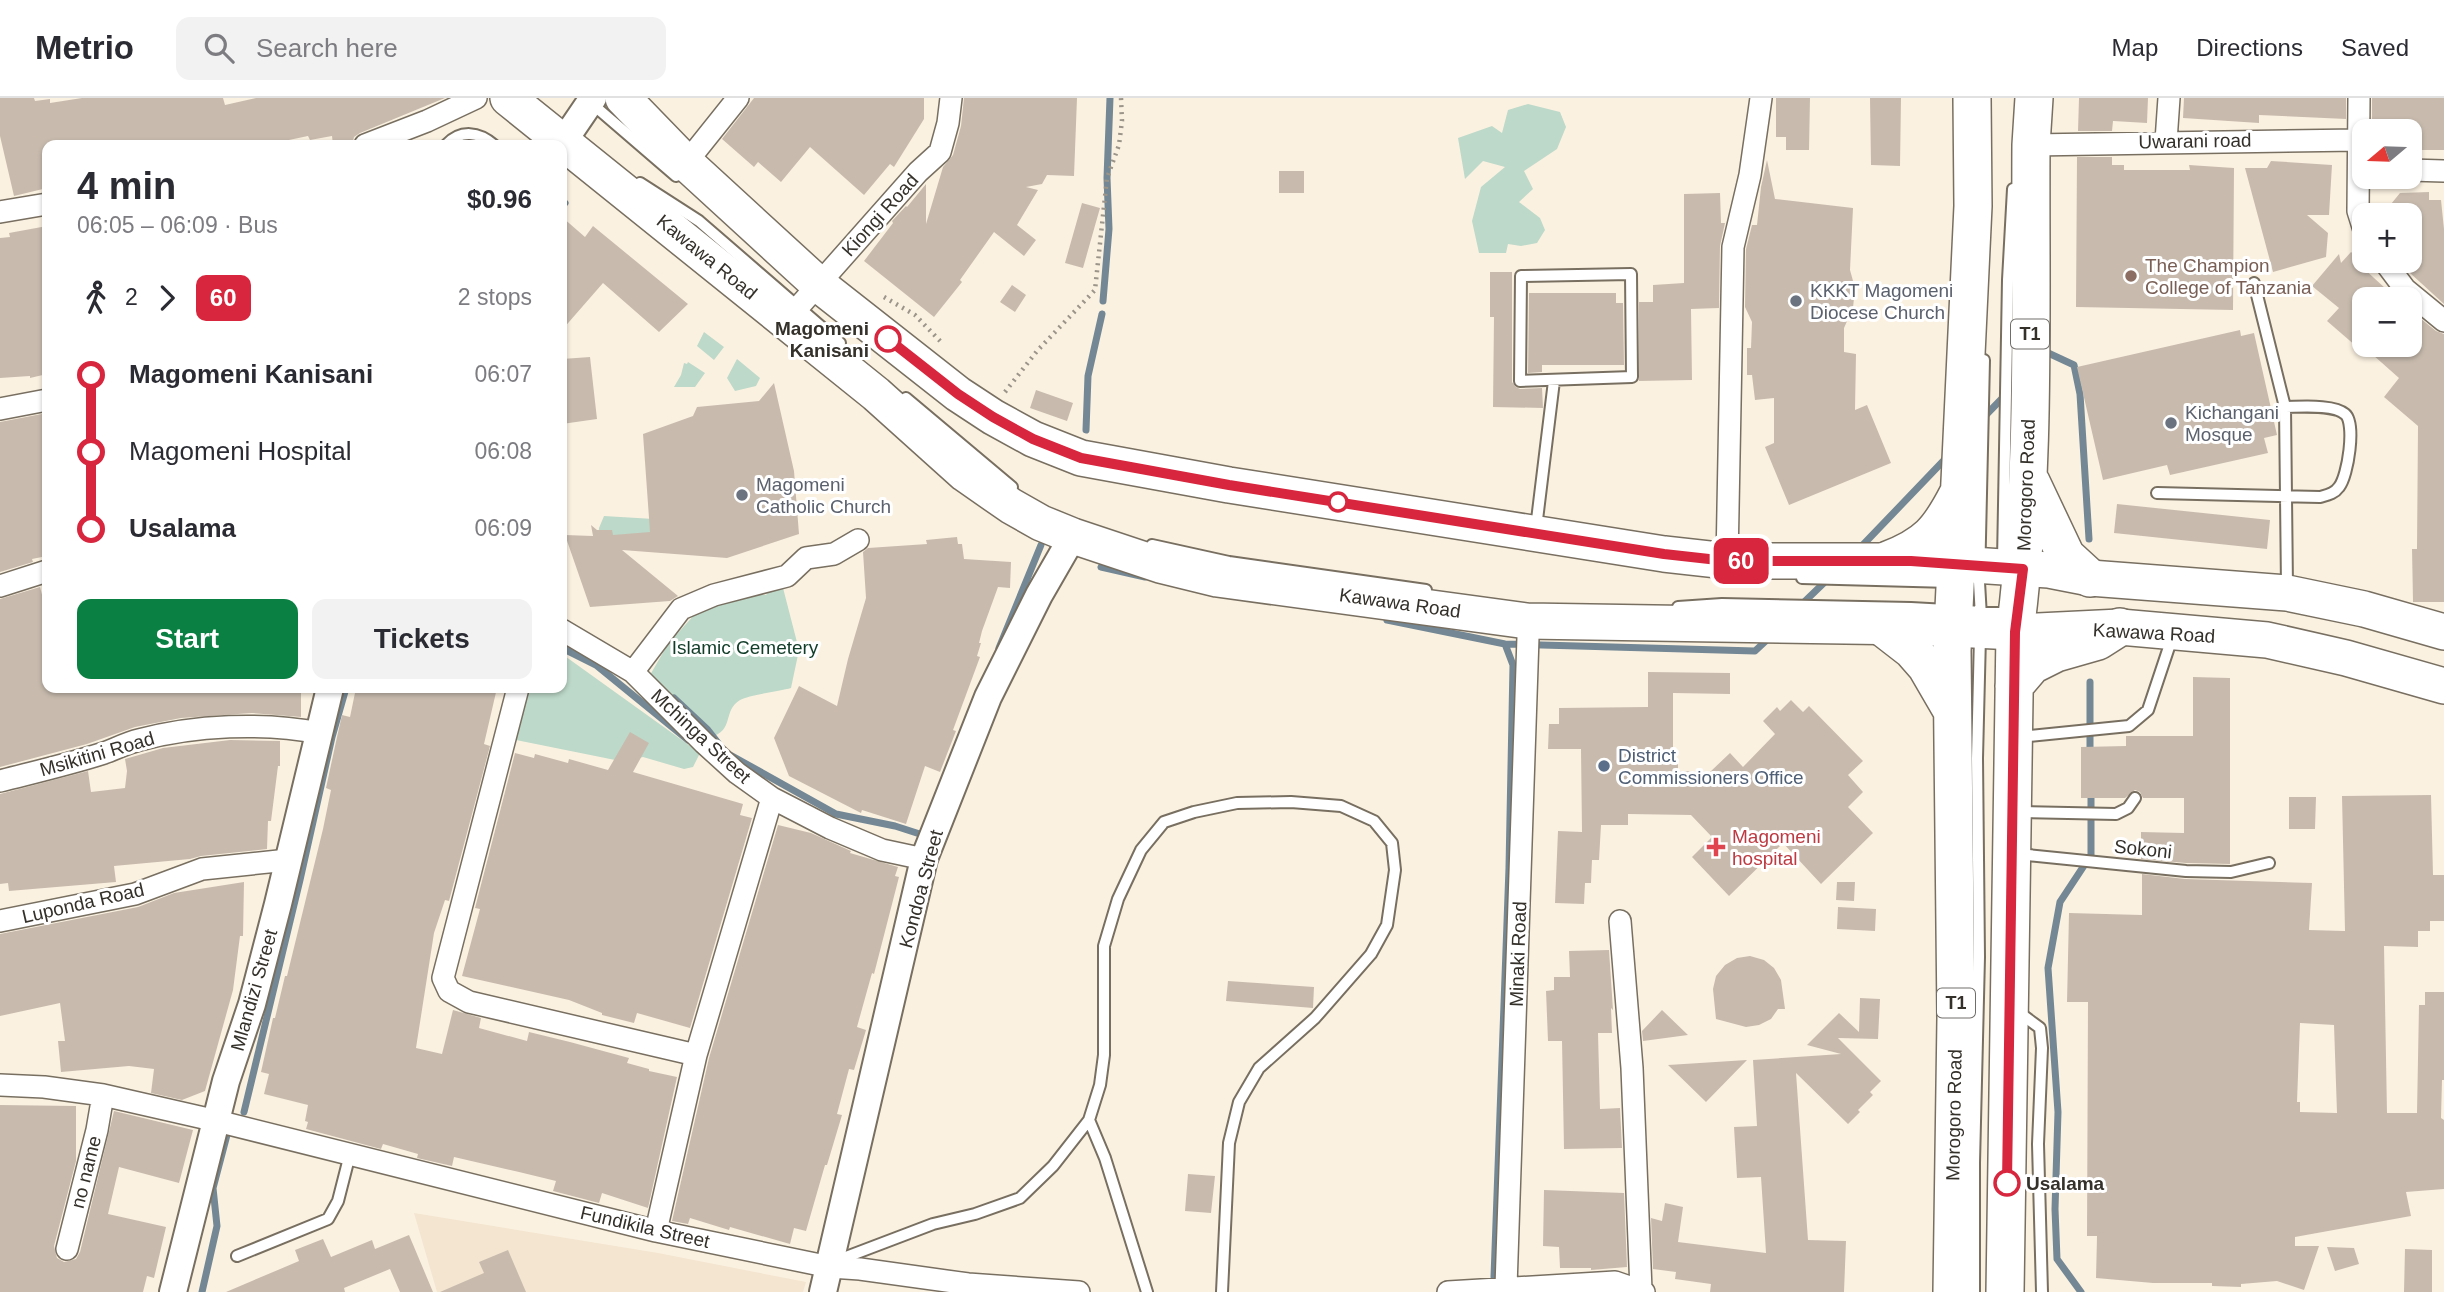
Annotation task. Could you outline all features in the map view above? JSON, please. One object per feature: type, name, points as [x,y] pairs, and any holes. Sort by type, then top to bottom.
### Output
[{"type":"highway","name":"Morogoro Road","points":[[1972,98],[1973,206],[1959,492],[1987,600],[2014,686],[2005,1292]]},
{"type":"highway","name":"Morogoro Road","points":[[1952,1292],[1956,1018],[1954,713],[2028,474],[2023,160],[2034,98]]},
{"type":"highway","points":[[2028,474],[2066,556],[2090,578]]},
{"type":"highway","points":[[1888,560],[1913,551],[1926,541],[1947,515],[1959,492]]},
{"type":"highway","points":[[1881,626],[1912,650],[1926,666],[1954,713]]},
{"type":"highway","points":[[2014,686],[2032,665],[2056,653],[2098,641],[2120,627]]},
{"type":"main road","name":"Kawawa Road","points":[[508,98],[564,140]]},
{"type":"main road","name":"Kawawa Road","points":[[598,99],[685,173],[804,301],[876,394],[965,474],[1041,523],[1084,534],[1160,565],[1217,579],[1539,615],[1881,626],[1987,600],[2049,570],[2090,578],[2287,593],[2364,609],[2444,632]]},
{"type":"main road","name":"Kawawa Road","points":[[567,142],[804,301],[1033,439],[1081,458],[1229,485],[1621,548],[1727,561],[1888,560],[1987,600],[2120,627],[2267,640],[2346,657],[2444,686]]},
{"type":"street","points":[[378,140],[476,98]]},
{"type":"street","points":[[685,173],[738,98]]},
{"type":"street","name":"Kiongi Road","points":[[804,301],[918,172],[940,152],[951,98]]},
{"type":"street","points":[[1727,561],[1733,247],[1750,175],[1760,98]]},
{"type":"street","points":[[2166,141],[2169,98]]},
{"type":"street","points":[[2358,119],[2359,98]]},
{"type":"street","points":[[564,140],[598,99]]},
{"type":"street","name":"Uwarani road","points":[[2023,160],[2166,141],[2352,140]]},
{"type":"street","points":[[2422,170],[2444,171]]},
{"type":"street","points":[[0,212],[42,205]]},
{"type":"street","points":[[2393,273],[2404,289],[2444,321]]},
{"type":"street","points":[[0,409],[42,401]]},
{"type":"street","name":"Kondoa Street","points":[[828,1274],[924,859],[988,697],[1039,595],[1084,534]]},
{"type":"street","points":[[634,672],[681,609],[738,588],[787,576],[806,558],[834,554],[858,540]]},
{"type":"street","points":[[0,586],[42,573]]},
{"type":"street","name":"Minaki Road","points":[[1506,1287],[1528,637],[1539,615]]},
{"type":"street","name":"Mchinga Street","points":[[567,633],[634,672],[737,774],[772,798],[830,828],[882,850],[924,859]]},
{"type":"street","name":"Mlandizi Street","points":[[173,1292],[226,1081],[252,1004],[329,693]]},
{"type":"street","points":[[517,693],[443,978],[449,990],[469,1002],[696,1055]]},
{"type":"street","name":"Msikitini Road","points":[[0,781],[71,763],[138,740],[195,731],[245,726],[288,727],[320,733]]},
{"type":"street","points":[[656,1231],[696,1055],[772,798]]},
{"type":"street","name":"Luponda Road","points":[[0,921],[135,894],[202,869],[288,860]]},
{"type":"street","points":[[1448,1292],[1615,1282],[1643,1291],[1632,1068],[1620,921]]},
{"type":"street","name":"Fundikila Street","points":[[0,1086],[44,1087],[103,1095],[828,1274],[1079,1292]]},
{"type":"street","name":"no name","points":[[67,1248],[97,1130],[103,1095]]},
{"type":"lane","name":"Kawawa Road","points":[[527,98],[564,140]]},
{"type":"lane","points":[[452,140],[474,134],[488,140]]},
{"type":"lane","name":"Kawawa Road","points":[[567,141],[603,159]]},
{"type":"lane","name":"Morogoro Road","points":[[1974,1292],[1979,957],[1977,758],[2008,280],[2023,160]]},
{"type":"lane","name":"Kawawa Road","points":[[635,180],[699,221],[804,301],[949,402]]},
{"type":"lane","name":"Kawawa Road","points":[[765,251],[804,301],[849,350]]},
{"type":"lane","points":[[1631,274],[1632,377],[1554,381],[1520,380],[1521,276],[1631,274]]},
{"type":"lane","points":[[2254,283],[2285,407],[2287,593]]},
{"type":"lane","name":"Morogoro Road","points":[[1984,348],[1987,600]]},
{"type":"lane","points":[[1535,535],[1554,381]]},
{"type":"lane","points":[[900,393],[1023,496]]},
{"type":"lane","points":[[2157,493],[2320,497],[2330,495],[2339,488],[2346,472],[2351,423],[2345,414],[2333,409],[2285,407]]},
{"type":"lane","points":[[1029,450],[1080,469]]},
{"type":"lane","points":[[1160,484],[1595,555]]},
{"type":"lane","name":"Kawawa Road","points":[[1084,534],[1118,538]]},
{"type":"lane","name":"Kawawa Road","points":[[1143,543],[1229,562],[1444,593]]},
{"type":"lane","name":"Kawawa Road","points":[[1786,578],[1987,600]]},
{"type":"lane","name":"Kawawa Road","points":[[1661,607],[1987,600]]},
{"type":"lane","name":"Kawawa Road","points":[[1539,615],[1575,610]]},
{"type":"lane","points":[[2013,738],[2129,726],[2148,709],[2174,632]]},
{"type":"lane","points":[[2014,812],[2116,814],[2127,808],[2135,798]]},
{"type":"lane","points":[[828,1274],[933,1224],[975,1214],[1020,1198],[1053,1166],[1089,1120],[1100,1085],[1104,1055],[1104,946],[1118,899],[1129,874],[1141,850],[1164,822],[1194,812],[1237,803],[1291,802],[1341,806],[1374,821],[1392,843],[1395,870],[1387,925],[1371,954],[1342,988],[1315,1018],[1259,1068],[1239,1102],[1229,1143],[1222,1292]]},
{"type":"lane","name":"Sokoni","points":[[2012,853],[2186,871],[2231,872],[2269,863]]},
{"type":"lane","points":[[2010,1005],[2040,1028],[2042,1048],[2038,1144],[2042,1292]]},
{"type":"lane","points":[[1089,1120],[1105,1158],[1147,1292]]},
{"type":"lane","points":[[237,1256],[328,1219],[338,1201],[350,1154]]},
{"type":"path","points":[[1000,399],[1037,351],[1095,290],[1107,178],[1119,145],[1121,98]]},
{"type":"shaded area","points":[[414,1213],[658,1253],[806,1282],[803,1292],[437,1292]]},
{"type":"green space","points":[[1528,104],[1560,112],[1566,127],[1557,149],[1524,171],[1533,189],[1519,202],[1540,218],[1545,230],[1537,243],[1521,246],[1508,244],[1506,253],[1479,253],[1472,221],[1481,187],[1505,167],[1483,161],[1465,179],[1458,138],[1492,126],[1502,133],[1508,110]]},
{"type":"green space","points":[[704,332],[724,347],[714,360],[697,346]]},
{"type":"green space","points":[[737,359],[760,378],[756,386],[735,391],[727,378]]},
{"type":"green space","points":[[688,362],[705,373],[695,387],[674,387],[684,363]]},
{"type":"green space","points":[[604,516],[654,519],[651,539],[617,540],[615,535],[598,540]]},
{"type":"green space","name":"Islamic Cemetery","points":[[782,584],[799,650],[791,688],[740,700],[731,710],[723,730],[710,737],[646,682],[668,644],[695,614],[743,594],[766,595],[774,586]]},
{"type":"green space","points":[[567,658],[700,753],[693,767],[684,769],[643,757],[625,762],[516,740],[524,693],[567,693]]},
{"type":"building","points":[[0,98],[34,98],[35,101],[50,99],[50,103],[82,98],[223,98],[225,105],[256,98],[445,98],[360,133],[353,140],[332,140],[332,136],[310,140],[308,136],[289,140],[42,140],[42,189],[14,196],[0,136]]},
{"type":"building","points":[[754,98],[924,98],[924,119],[894,167],[890,164],[864,195],[810,147],[781,182],[758,162],[754,167],[722,139]]},
{"type":"building","points":[[964,98],[1077,98],[1074,176],[1047,175],[1042,184],[1026,187],[1038,190],[1017,225],[1036,240],[1024,256],[994,232],[960,280],[962,282],[934,317],[864,261],[892,221],[926,184],[926,224],[943,167],[953,155],[961,126]]},
{"type":"building","points":[[1776,98],[1810,98],[1809,150],[1786,150],[1786,137],[1776,137]]},
{"type":"building","points":[[1870,98],[1901,98],[1900,166],[1871,165]]},
{"type":"building","points":[[2079,98],[2148,98],[2147,123],[2113,121],[2112,131],[2078,131]]},
{"type":"building","points":[[2184,98],[2346,98],[2346,119],[2259,115],[2259,123],[2183,118]]},
{"type":"building","points":[[2372,98],[2444,98],[2444,150],[2422,150],[2422,119],[2372,119]]},
{"type":"building","points":[[2077,157],[2112,157],[2112,165],[2124,165],[2124,170],[2190,170],[2189,165],[2234,168],[2233,310],[2076,307]]},
{"type":"building","points":[[1767,160],[1775,199],[1853,208],[1850,270],[1855,288],[1853,308],[1844,328],[1844,352],[1856,354],[1855,410],[1867,405],[1891,463],[1789,505],[1765,447],[1774,443],[1774,398],[1755,400],[1752,375],[1747,375],[1747,348],[1751,348],[1752,322],[1745,307],[1746,249],[1752,225],[1757,225]]},
{"type":"building","points":[[2271,161],[2332,165],[2329,215],[2307,215],[2328,233],[2326,257],[2273,272],[2245,168],[2267,168]]},
{"type":"building","points":[[1279,171],[1304,171],[1304,193],[1279,193]]},
{"type":"building","points":[[2429,192],[2429,200],[2441,200],[2444,229],[2444,304],[2410,273],[2422,273],[2422,203],[2392,203],[2400,193]]},
{"type":"building","points":[[1720,193],[1721,223],[1725,223],[1720,246],[1719,308],[1691,309],[1692,380],[1639,381],[1639,302],[1653,302],[1653,285],[1684,283],[1684,194]]},
{"type":"building","points":[[1082,203],[1100,208],[1083,268],[1065,263]]},
{"type":"building","points":[[567,221],[585,237],[593,226],[688,304],[659,332],[603,283],[567,324]]},
{"type":"building","points":[[42,227],[42,375],[30,378],[0,378],[0,238],[10,237],[9,233]]},
{"type":"building","points":[[2351,252],[2352,273],[2369,273],[2384,287],[2352,287],[2352,343],[2327,321],[2339,308],[2312,286],[2339,254],[2341,263]]},
{"type":"building","points":[[1490,272],[1512,272],[1512,382],[1520,389],[1542,388],[1543,408],[1493,407],[1494,317],[1490,317]]},
{"type":"building","points":[[1012,285],[1026,295],[1015,312],[1000,302]]},
{"type":"building","points":[[1529,293],[1616,293],[1616,303],[1623,303],[1624,365],[1542,365],[1542,372],[1528,373]]},
{"type":"building","points":[[2422,320],[2444,334],[2444,602],[2413,602],[2412,549],[2417,549],[2418,426],[2384,397],[2399,378],[2375,357],[2422,357]]},
{"type":"building","points":[[2240,330],[2241,336],[2254,333],[2277,435],[2264,438],[2268,453],[2170,475],[2167,465],[2103,480],[2077,367]]},
{"type":"building","points":[[590,357],[597,419],[567,423],[567,359]]},
{"type":"building","points":[[774,383],[794,471],[799,534],[727,558],[622,550],[678,596],[670,601],[590,607],[567,535],[593,536],[591,525],[597,530],[612,530],[613,535],[650,532],[643,434],[693,416],[697,407],[759,401]]},
{"type":"building","points":[[1036,390],[1073,403],[1067,421],[1030,408]]},
{"type":"building","points":[[42,414],[42,557],[0,572],[0,422]]},
{"type":"building","points":[[2117,504],[2270,520],[2267,549],[2114,533]]},
{"type":"building","points":[[957,537],[958,544],[962,544],[964,559],[1011,562],[1010,588],[998,587],[982,631],[977,656],[980,657],[953,730],[956,731],[940,772],[925,766],[906,824],[862,810],[861,813],[789,776],[774,738],[799,686],[837,706],[866,598],[863,552],[868,548],[927,544],[926,540]]},
{"type":"building","points":[[40,587],[42,693],[301,693],[301,717],[252,713],[181,718],[135,727],[87,744],[0,767],[0,599]]},
{"type":"building","points":[[1648,672],[1730,673],[1730,694],[1673,693],[1673,764],[1678,764],[1678,771],[1710,772],[1730,753],[1743,767],[1775,734],[1763,721],[1777,707],[1780,711],[1791,700],[1803,712],[1809,706],[1863,761],[1848,775],[1863,792],[1848,807],[1873,833],[1821,884],[1783,843],[1729,896],[1692,857],[1712,837],[1691,815],[1628,814],[1628,825],[1601,825],[1599,860],[1592,860],[1591,883],[1585,883],[1584,904],[1555,903],[1558,831],[1582,832],[1581,749],[1548,749],[1549,724],[1559,724],[1559,708],[1648,707]]},
{"type":"building","points":[[2193,677],[2230,678],[2230,864],[2141,859],[2141,832],[2184,833],[2184,798],[2143,798],[2140,792],[2135,790],[2125,798],[2081,798],[2081,747],[2126,746],[2126,736],[2193,736]]},
{"type":"building","points":[[355,693],[496,693],[484,744],[490,746],[449,901],[445,900],[434,933],[416,1048],[442,1054],[453,1010],[481,1018],[479,1028],[527,1041],[529,1032],[570,1042],[629,1058],[627,1063],[677,1077],[648,1208],[602,1193],[599,1203],[553,1191],[556,1181],[454,1157],[452,1166],[417,1158],[418,1154],[383,1144],[381,1149],[306,1129],[308,1105],[264,1094],[269,1074],[261,1072],[323,829],[331,790],[326,788],[342,715],[350,717]]},
{"type":"building","points":[[630,732],[649,743],[633,772],[743,804],[740,815],[752,818],[690,1028],[637,1013],[634,1023],[602,1015],[569,1000],[462,976],[480,909],[475,908],[515,753],[534,758],[535,754],[568,763],[569,759],[608,770]]},
{"type":"building","points":[[230,740],[280,741],[280,766],[271,821],[268,821],[267,849],[114,866],[116,882],[9,891],[8,883],[0,884],[0,794],[88,771],[91,792],[125,788],[125,759],[163,748]]},
{"type":"building","points":[[2431,795],[2433,875],[2444,875],[2444,921],[2430,921],[2430,931],[2418,931],[2418,947],[2384,946],[2387,1113],[2417,1113],[2419,1005],[2425,1005],[2425,992],[2444,992],[2441,1118],[2444,1120],[2444,1189],[2406,1192],[2411,1216],[2295,1237],[2295,1246],[2319,1246],[2304,1290],[2277,1281],[2241,1284],[2241,1287],[2212,1286],[2212,1283],[2153,1283],[2096,1278],[2097,1236],[2087,1236],[2088,1002],[2067,1002],[2069,913],[2142,915],[2142,874],[2185,879],[2312,883],[2309,930],[2345,931],[2342,796]],"holes":[[[2300,1023],[2334,1025],[2337,1113],[2300,1112],[2300,1102],[2297,1102]]]},
{"type":"building","points":[[2289,797],[2316,797],[2315,829],[2289,829]]},
{"type":"building","points":[[778,825],[811,833],[851,851],[850,853],[898,867],[895,876],[899,877],[857,1027],[866,1030],[854,1070],[849,1069],[837,1114],[842,1115],[806,1231],[794,1228],[790,1244],[690,1218],[688,1224],[672,1221],[709,1058]]},
{"type":"building","points":[[244,882],[243,936],[240,936],[233,990],[205,1091],[182,1100],[151,1093],[154,1069],[129,1066],[61,1072],[58,1041],[65,1041],[60,1003],[0,1016],[0,934],[138,907],[174,893]]},
{"type":"building","points":[[1837,882],[1855,882],[1854,901],[1836,900]]},
{"type":"building","points":[[1838,907],[1876,909],[1875,931],[1837,929]]},
{"type":"building","points":[[1609,950],[1612,1033],[1598,1033],[1600,1109],[1620,1108],[1622,1148],[1564,1149],[1562,1041],[1548,1041],[1546,991],[1554,990],[1554,977],[1570,977],[1569,951]]},
{"type":"building","points":[[1750,956],[1764,960],[1774,968],[1781,980],[1785,1009],[1778,1009],[1771,1019],[1759,1025],[1746,1027],[1716,1019],[1713,989],[1716,976],[1725,965],[1737,958]]},
{"type":"building","points":[[1228,981],[1314,987],[1313,1008],[1226,1001]]},
{"type":"building","points":[[1860,998],[1880,999],[1878,1039],[1838,1038],[1881,1081],[1870,1092],[1873,1095],[1858,1110],[1860,1112],[1848,1124],[1796,1073],[1808,1240],[1846,1241],[1844,1292],[1710,1292],[1711,1284],[1675,1279],[1676,1272],[1653,1269],[1651,1218],[1662,1221],[1665,1203],[1683,1207],[1678,1242],[1766,1253],[1761,1177],[1737,1178],[1734,1127],[1757,1126],[1753,1060],[1841,1054],[1807,1045],[1839,1013],[1859,1032]]},
{"type":"building","points":[[1662,1010],[1688,1035],[1643,1041],[1642,1031]]},
{"type":"building","points":[[1747,1060],[1706,1102],[1668,1065]]},
{"type":"building","points":[[0,1105],[76,1106],[76,1161],[54,1246],[57,1258],[64,1262],[76,1259],[80,1252],[114,1111],[193,1130],[179,1183],[119,1167],[108,1214],[166,1227],[154,1278],[147,1276],[143,1292],[0,1292]]},
{"type":"building","points":[[1188,1174],[1215,1176],[1211,1213],[1185,1211]]},
{"type":"building","points":[[1544,1190],[1624,1193],[1627,1267],[1591,1270],[1560,1268],[1559,1247],[1543,1246]]},
{"type":"building","points":[[409,1235],[433,1292],[400,1292],[390,1269],[344,1288],[345,1292],[226,1292],[299,1261],[295,1250],[323,1239],[331,1257],[372,1240],[375,1249]]},
{"type":"building","points":[[2327,1247],[2354,1248],[2359,1264],[2335,1271]]},
{"type":"building","points":[[2405,1249],[2432,1250],[2432,1292],[2404,1292]]},
{"type":"building","points":[[508,1250],[526,1292],[440,1292],[484,1273],[479,1262]]},
{"type":"waterway","points":[[1103,301],[1109,229],[1107,178],[1110,98]]},
{"type":"waterway","points":[[1086,430],[1088,376],[1102,314]]},
{"type":"waterway","points":[[2044,355],[2046,352],[2074,365],[2080,394],[2089,539]]},
{"type":"waterway","points":[[1983,418],[2019,381]]},
{"type":"waterway","points":[[1858,550],[1949,455]]},
{"type":"waterway","points":[[999,648],[1041,545]]},
{"type":"waterway","points":[[1101,567],[1145,577]]},
{"type":"waterway","points":[[1800,606],[1829,578]]},
{"type":"waterway","points":[[1387,620],[1505,644],[1755,651],[1770,637]]},
{"type":"waterway","points":[[1494,1277],[1509,868],[1513,665],[1505,644]]},
{"type":"waterway","points":[[567,650],[596,665],[688,740]]},
{"type":"waterway","points":[[2090,682],[2090,753]]},
{"type":"waterway","points":[[244,1112],[345,693]]},
{"type":"waterway","points":[[674,698],[718,743]]},
{"type":"waterway","points":[[732,756],[836,814],[895,826],[926,836]]},
{"type":"waterway","points":[[2081,1292],[2057,1259],[2055,1209],[2058,1112],[2048,968],[2060,902],[2091,855],[2091,790]]},
{"type":"waterway","points":[[202,1292],[217,1226],[213,1188],[228,1131]]},
{"type":"bus line","name":"60","points":[[888,339],[958,394],[993,417],[1033,439],[1081,458],[1229,485],[1664,554],[1727,561],[1911,561],[2023,569],[2015,632],[2007,1183]]},
{"type":"place","name":"The Champion College of Tanzania","points":[[2131,276]]},
{"type":"place","name":"KKKT Magomeni Diocese Church","points":[[1796,301]]},
{"type":"place","name":"Magomeni Kanisani","points":[[888,339]]},
{"type":"place","name":"Kichangani Mosque","points":[[2171,423]]},
{"type":"place","name":"Magomeni Catholic Church","points":[[742,495]]},
{"type":"place","name":"District Commissioners Office","points":[[1604,766]]},
{"type":"place","name":"Magomeni hospital","points":[[1716,847]]},
{"type":"place","name":"Usalama","points":[[2007,1183]]}]
